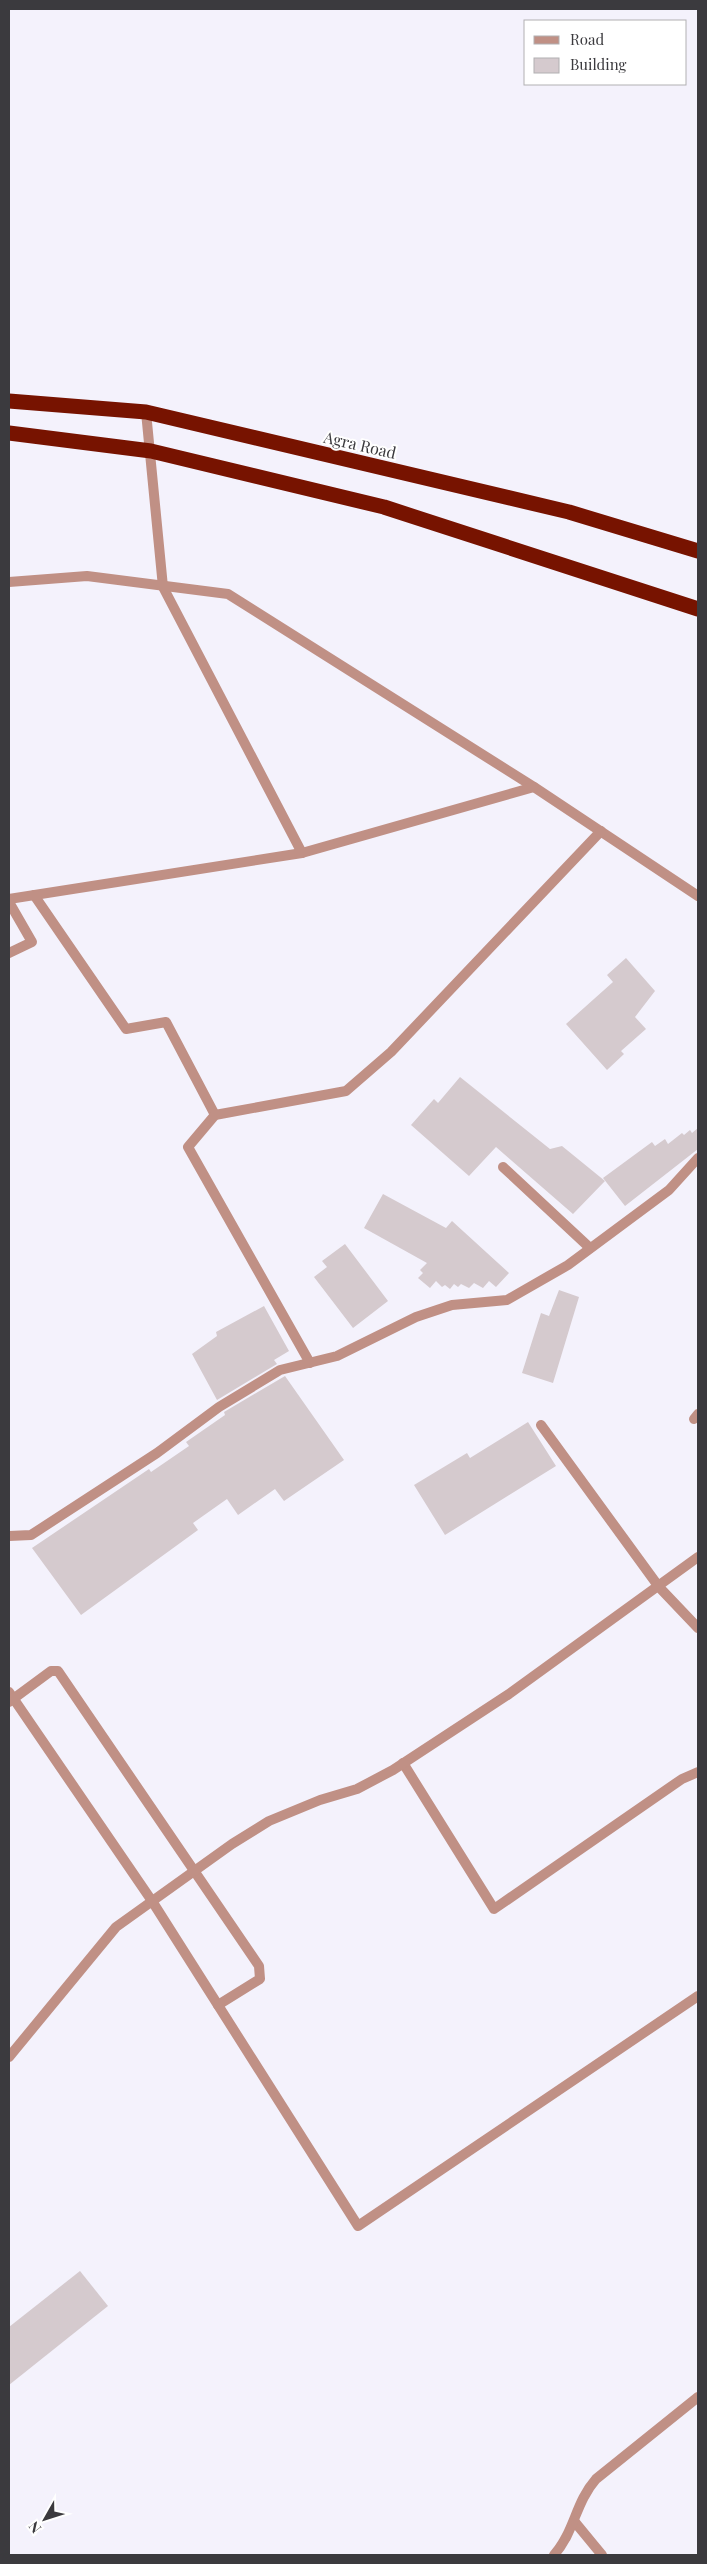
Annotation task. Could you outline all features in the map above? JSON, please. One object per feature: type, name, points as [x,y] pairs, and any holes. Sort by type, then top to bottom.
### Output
[{"type":"highway","name":"Agra Road","points":[[9,401],[146,412],[570,512],[698,551]]},
{"type":"highway","points":[[9,433],[151,451],[384,508],[698,609]]},
{"type":"street","points":[[146,412],[164,587],[302,853]]},
{"type":"street","points":[[9,582],[87,576],[228,594],[534,787],[698,896]]},
{"type":"street","points":[[9,953],[32,942],[9,900],[302,853],[534,787]]},
{"type":"street","points":[[310,1363],[188,1147],[215,1115],[346,1091],[391,1052],[600,831]]},
{"type":"street","points":[[34,895],[126,1029],[166,1022],[215,1115]]},
{"type":"street","points":[[9,1536],[31,1535],[157,1453],[218,1407],[280,1370],[338,1356],[416,1317],[434,1311],[452,1306],[507,1300],[568,1265],[669,1190],[698,1158]]},
{"type":"street","points":[[503,1167],[590,1248]]},
{"type":"street","points":[[541,1425],[659,1587],[698,1628]]},
{"type":"street","points":[[9,2057],[116,1927],[194,1871],[269,1821],[320,1800],[358,1789],[404,1763],[509,1694],[698,1557]]},
{"type":"street","points":[[218,2005],[260,1979],[260,1966],[58,1672],[51,1671],[10,1698],[152,1901],[358,2226],[698,1996]]},
{"type":"street","points":[[404,1763],[494,1909],[682,1779],[698,1772]]},
{"type":"street","points":[[554,2555],[566,2540],[584,2493],[596,2479],[698,2397]]},
{"type":"street","points":[[574,2520],[602,2555]]},
{"type":"building","points":[[626,958],[655,991],[635,1017],[646,1029],[621,1051],[624,1054],[607,1070],[566,1024],[613,982],[607,975]]},
{"type":"building","points":[[460,1077],[550,1149],[562,1146],[605,1181],[573,1214],[496,1147],[469,1176],[411,1125],[434,1099],[438,1103]]},
{"type":"building","points":[[698,1128],[698,1149],[625,1206],[603,1178],[652,1142],[655,1146],[665,1139],[668,1144],[682,1133],[684,1135],[690,1130],[692,1133]]},
{"type":"building","points":[[383,1194],[446,1228],[452,1221],[509,1273],[496,1287],[489,1281],[483,1288],[474,1283],[469,1288],[461,1284],[458,1287],[454,1284],[450,1289],[445,1285],[442,1287],[436,1281],[430,1288],[418,1278],[423,1273],[420,1270],[427,1263],[364,1228]]},
{"type":"building","points":[[345,1244],[388,1301],[353,1328],[314,1277],[327,1267],[322,1261]]},
{"type":"building","points":[[559,1290],[579,1297],[553,1383],[522,1373],[541,1313],[549,1316]]},
{"type":"building","points":[[264,1306],[289,1351],[274,1360],[277,1364],[217,1400],[192,1354],[217,1336],[216,1332]]},
{"type":"building","points":[[285,1376],[344,1460],[284,1501],[275,1489],[238,1515],[227,1499],[193,1523],[198,1530],[81,1615],[32,1548],[149,1469],[151,1472],[189,1446],[186,1442],[225,1415],[224,1412]]},
{"type":"building","points":[[528,1422],[556,1466],[445,1535],[414,1485],[467,1453],[470,1458]]},
{"type":"building","points":[[80,2271],[108,2306],[9,2385],[9,2327]]}]
